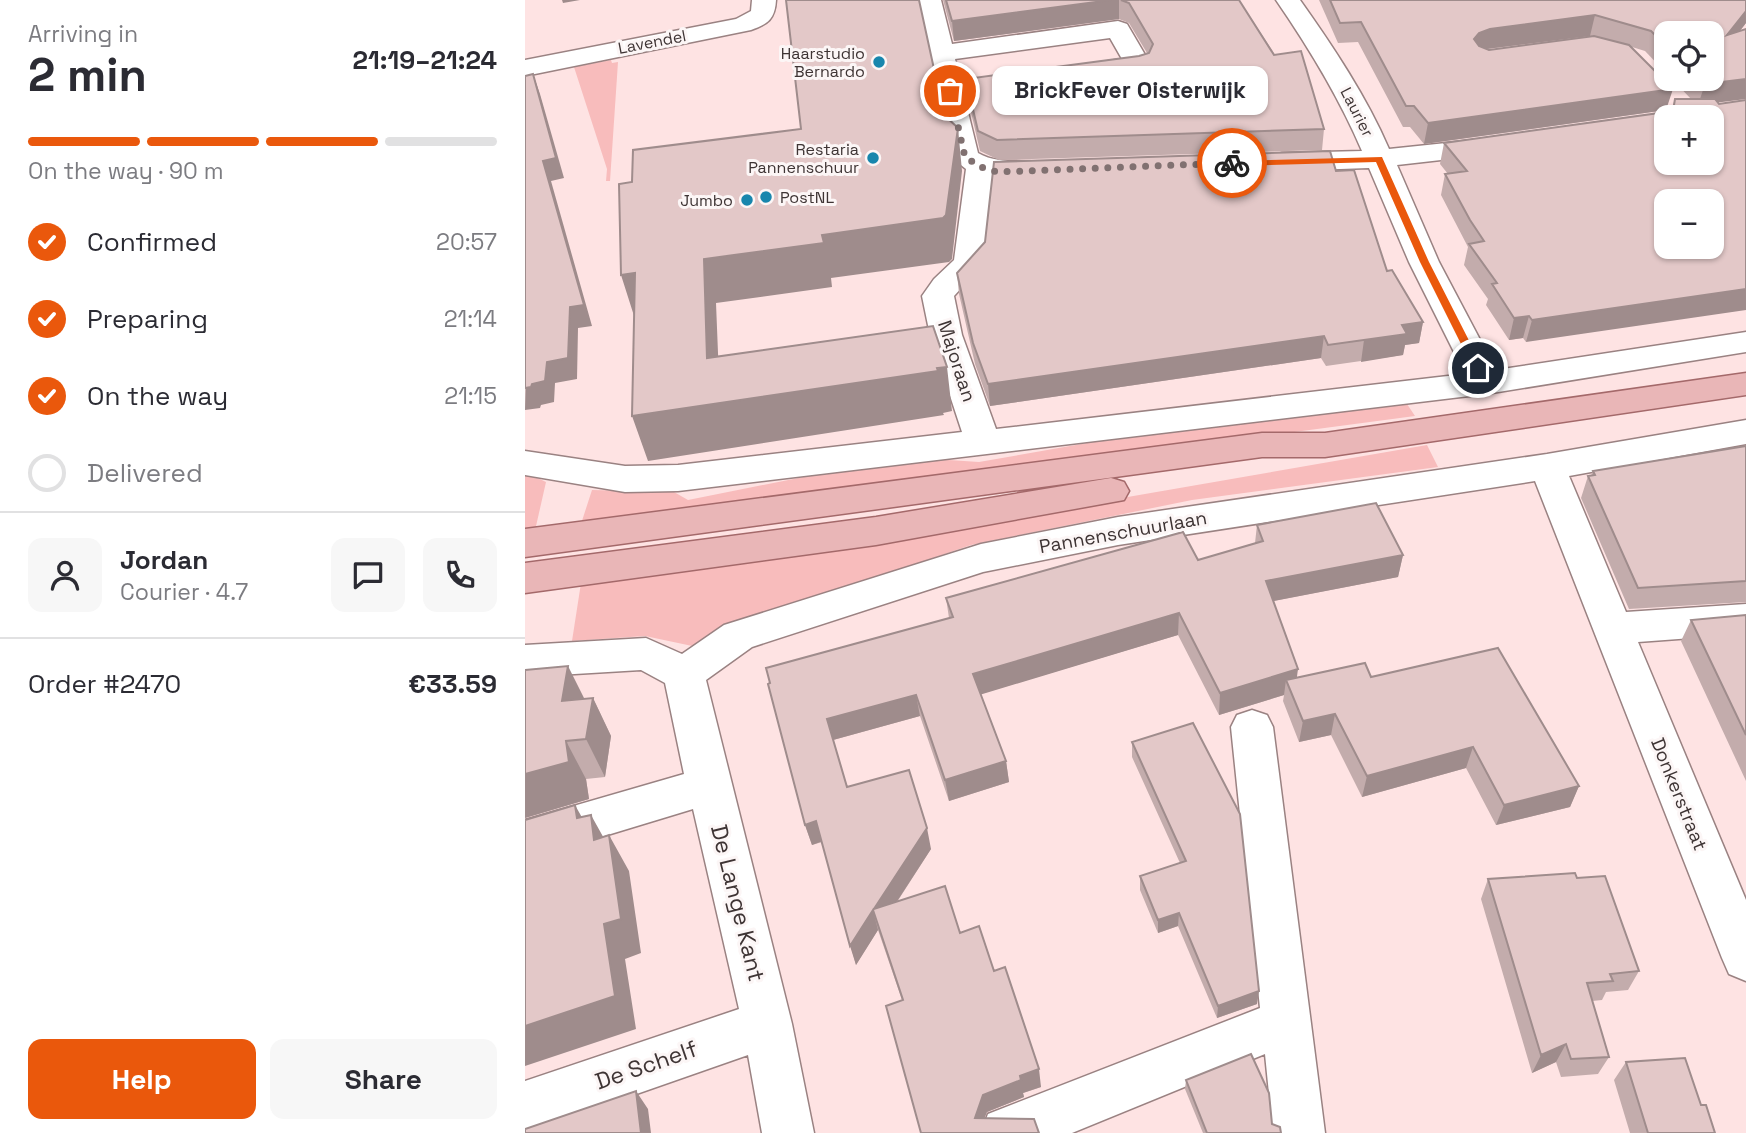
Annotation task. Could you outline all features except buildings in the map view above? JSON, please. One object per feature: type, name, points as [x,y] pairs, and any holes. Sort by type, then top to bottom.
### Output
[{"type":"main road","points":[[525,543],[1262,445],[1325,445],[1746,384]]},
{"type":"main road","points":[[525,578],[876,531],[1269,464],[1325,445]]},
{"type":"street","name":"Lavendel","points":[[525,68],[742,25],[762,14],[764,0]]},
{"type":"street","points":[[929,0],[941,53],[963,89],[965,157],[981,167],[997,172],[1076,169]]},
{"type":"street","name":"Laurier","points":[[1288,0],[1324,52],[1364,123],[1424,262],[1486,383]]},
{"type":"street","points":[[941,53],[1118,29],[1138,65],[1071,74]]},
{"type":"street","points":[[1252,163],[1379,159],[1521,142]]},
{"type":"street","name":"Majoraan","points":[[981,167],[969,263],[938,296],[946,335],[983,441]]},
{"type":"street","points":[[525,463],[625,479],[678,478],[1486,383],[1746,342]]},
{"type":"street","name":"Pannenschuurlaan","points":[[684,674],[738,636],[981,558],[1118,531],[1547,467],[1746,432]]},
{"type":"street","name":"Donkerstraat","points":[[1547,467],[1746,958]]},
{"type":"street","points":[[1612,629],[1746,619]]},
{"type":"street","points":[[525,661],[646,654],[684,674]]},
{"type":"street","name":"De Lange Kant","points":[[684,674],[768,1024],[788,1133]]},
{"type":"street","points":[[1252,727],[1299,1133]]},
{"type":"street","points":[[525,840],[709,785]]},
{"type":"street","points":[[1007,1133],[1285,1022]]},
{"type":"street","name":"De Schelf","points":[[525,1107],[768,1024]]},
{"type":"shaded area","points":[[611,60],[612,63],[618,62],[610,181],[606,181],[607,169],[574,67]]},
{"type":"shaded area","points":[[1407,404],[1415,416],[580,527],[592,490],[674,492],[688,500],[904,457],[979,462],[1184,426],[1251,422]]},
{"type":"shaded area","points":[[1427,445],[1438,467],[1192,500],[971,545],[872,579],[697,647],[645,636],[572,641],[581,583],[995,520]]},
{"type":"shaded area","points":[[525,472],[546,482],[534,535],[525,536]]},
{"type":"way so far","points":[[950,91],[965,157],[981,167],[997,172],[1232,163]]},
{"type":"place","name":"Haarstudio Bernardo","points":[[879,62]]},
{"type":"place","name":"BrickFever Oisterwijk","points":[[950,91]]},
{"type":"place","name":"Restaria Pannenschuur","points":[[873,158]]},
{"type":"place","name":"PostNL","points":[[766,197]]},
{"type":"place","name":"Jumbo","points":[[747,200]]},
{"type":"route","points":[[1232,163],[1379,159],[1424,262],[1478,368]]}]
